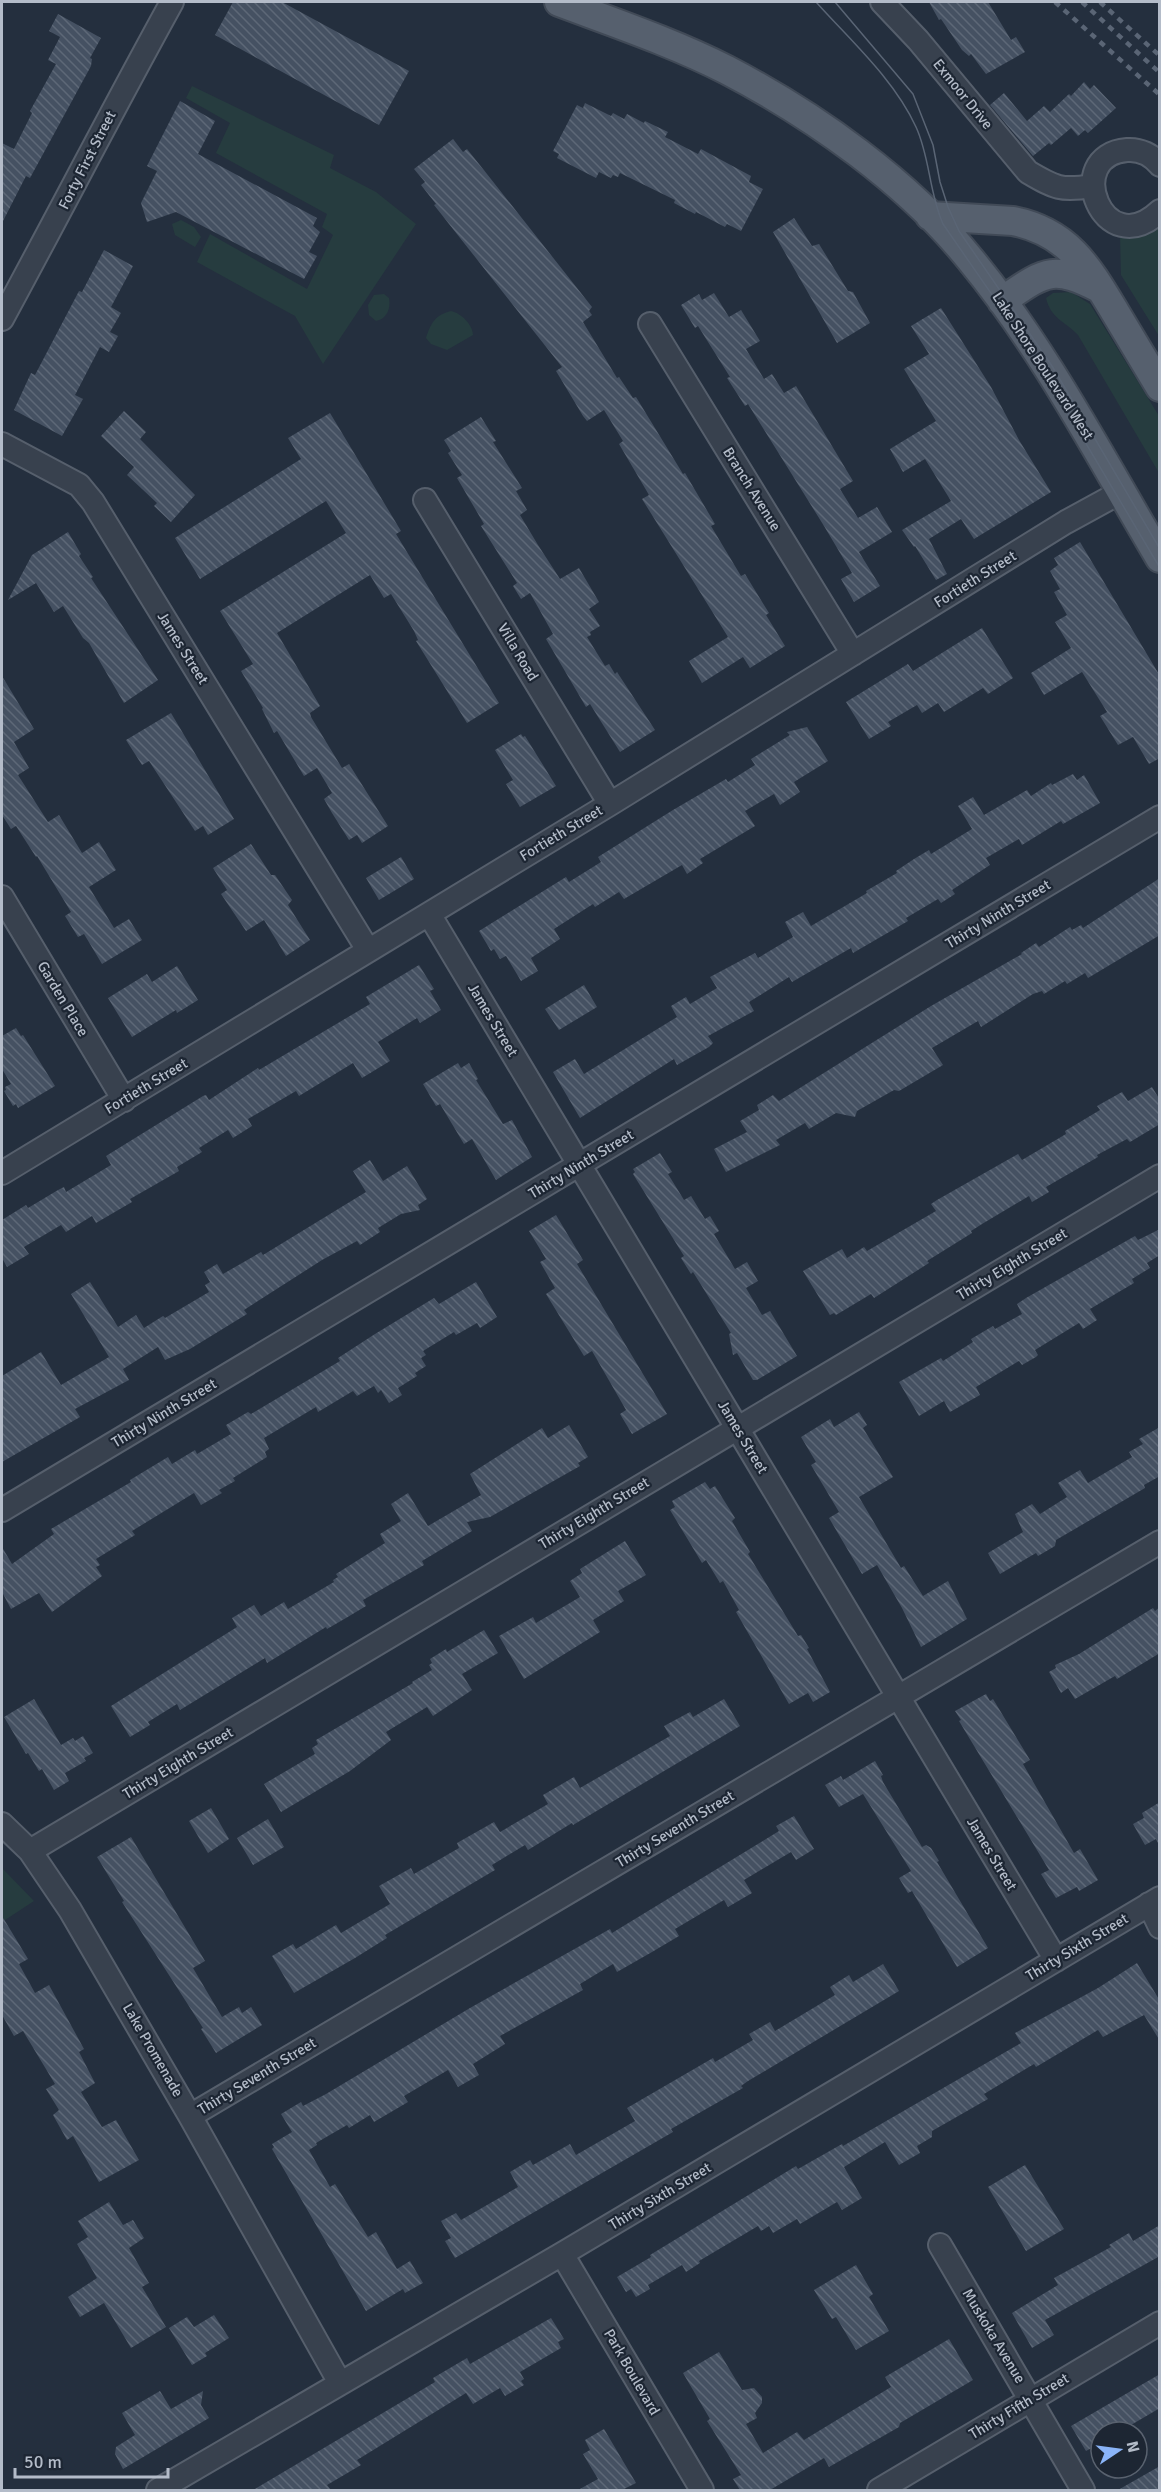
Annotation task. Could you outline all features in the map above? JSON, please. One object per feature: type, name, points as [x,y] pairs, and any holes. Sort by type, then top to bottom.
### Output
[{"type":"main road","name":"Lake Shore Boulevard West","points":[[559,2],[693,54],[728,71],[792,108],[879,170],[930,216],[970,258],[1002,301],[1053,377],[1160,558]]},
{"type":"main road","points":[[930,216],[1025,223],[1055,236],[1066,244],[1079,257],[1101,289],[1160,387]]},
{"type":"main road","points":[[1002,301],[1029,282],[1064,272],[1101,289]]},
{"type":"street","name":"Forty First Street","points":[[2,319],[61,211],[101,130],[172,2]]},
{"type":"street","name":"Exmoor Drive","points":[[882,2],[918,40],[1028,172],[1046,183],[1066,190],[1092,186]]},
{"type":"street","points":[[1160,165],[1148,155],[1138,151],[1116,152],[1099,166],[1092,186],[1094,198],[1100,210],[1109,219],[1121,224],[1142,223],[1160,211]]},
{"type":"street","name":"Branch Avenue","points":[[650,324],[853,654]]},
{"type":"street","name":"James Street","points":[[2,444],[79,485],[93,502],[368,950]]},
{"type":"street","name":"Fortieth Street","points":[[2,1173],[610,804],[1066,522],[1121,492]]},
{"type":"street","name":"Villa Road","points":[[425,500],[610,804]]},
{"type":"street","name":"Thirty Ninth Street","points":[[2,1510],[1160,817]]},
{"type":"street","name":"Garden Place","points":[[2,897],[124,1100]]},
{"type":"street","name":"James Street","points":[[429,914],[1056,1960]]},
{"type":"street","name":"Thirty Eighth Street","points":[[30,1851],[1160,1176]]},
{"type":"street","name":"Thirty Seventh Street","points":[[190,2116],[1160,1542]]},
{"type":"street","name":"Lake Promenade","points":[[2,1824],[30,1851],[81,1928],[340,2383]]},
{"type":"street","points":[[1154,1901],[1160,1927]]},
{"type":"street","name":"Thirty Sixth Street","points":[[158,2490],[562,2254],[1154,1901]]},
{"type":"street","name":"Muskoka Avenue","points":[[940,2245],[1083,2490]]},
{"type":"street","name":"Park Boulevard","points":[[562,2254],[702,2490]]},
{"type":"street","name":"Thirty Fifth Street","points":[[879,2490],[1160,2323]]},
{"type":"green space","points":[[192,86],[334,155],[330,168],[376,192],[416,224],[323,364],[295,316],[197,262],[210,234],[307,289],[333,235],[322,227],[327,214],[216,153],[230,123],[186,98]]},
{"type":"green space","points":[[181,220],[194,227],[201,237],[195,247],[175,235],[172,224]]},
{"type":"green space","points":[[1159,226],[1159,336],[1121,275],[1120,234],[1140,234]]},
{"type":"green space","points":[[1071,292],[1090,304],[1159,416],[1159,473],[1078,335],[1051,311],[1048,305],[1046,298],[1053,293]]},
{"type":"green space","points":[[384,294],[389,298],[389,309],[383,318],[376,321],[369,315],[368,305],[374,295]]},
{"type":"green space","points":[[451,311],[466,320],[473,335],[447,350],[431,344],[426,338],[434,320]]},
{"type":"green space","points":[[2,1868],[34,1901],[2,1922]]},
{"type":"building","points":[[233,2],[282,2],[409,71],[379,125],[215,35]]},
{"type":"building","points":[[929,2],[988,2],[1011,40],[1016,37],[1025,52],[986,74],[971,54],[969,56],[962,50],[941,19],[939,20]]},
{"type":"building","points":[[58,14],[101,38],[90,58],[92,59],[91,66],[30,178],[26,176],[2,223],[2,143],[14,149],[32,113],[30,111],[56,64],[48,60],[60,37],[49,31]]},
{"type":"building","points":[[1084,82],[1090,89],[1094,85],[1116,108],[1088,133],[1085,130],[1078,136],[1071,128],[1051,145],[1049,143],[1033,156],[990,105],[1004,93],[1027,121],[1044,106],[1050,112],[1069,94],[1071,96]]},
{"type":"building","points":[[180,101],[215,121],[198,154],[317,218],[313,226],[320,232],[309,252],[317,256],[304,279],[176,212],[147,222],[141,203],[157,171],[147,166]]},
{"type":"building","points":[[585,103],[611,116],[613,113],[624,119],[627,114],[644,123],[645,121],[668,132],[665,137],[698,154],[701,149],[751,176],[749,182],[763,189],[741,231],[727,224],[725,227],[696,212],[695,214],[674,203],[675,200],[620,173],[618,177],[613,175],[611,178],[599,172],[596,178],[557,158],[559,154],[553,151],[577,105],[583,108]]},
{"type":"building","points":[[453,139],[463,152],[467,149],[592,307],[589,311],[592,315],[583,322],[617,378],[619,377],[633,398],[636,397],[683,474],[685,473],[715,524],[711,526],[741,576],[745,574],[769,613],[766,615],[785,646],[750,668],[743,657],[702,683],[689,661],[728,637],[642,499],[649,495],[619,444],[623,441],[604,410],[587,421],[583,416],[556,371],[562,367],[434,205],[436,204],[421,185],[425,182],[414,169]]},
{"type":"building","points":[[794,218],[812,246],[819,244],[848,291],[853,292],[870,323],[837,343],[773,232]]},
{"type":"building","points":[[104,250],[133,266],[111,307],[121,313],[110,332],[118,336],[109,352],[100,347],[75,395],[83,399],[62,436],[14,410],[31,373],[35,375],[79,291],[82,292]]},
{"type":"building","points":[[714,293],[729,317],[741,310],[760,341],[746,349],[764,379],[772,374],[784,393],[796,386],[853,481],[840,489],[858,518],[877,507],[892,532],[859,552],[880,586],[854,602],[841,579],[852,573],[748,404],[745,406],[698,326],[695,328],[681,305],[699,294],[702,300]]},
{"type":"building","points":[[941,308],[991,387],[1019,440],[1051,492],[974,539],[961,519],[929,539],[947,574],[936,580],[902,530],[951,501],[925,459],[903,472],[890,449],[936,421],[904,369],[929,354],[911,326]]},
{"type":"building","points":[[124,411],[146,432],[140,439],[195,495],[171,522],[154,506],[157,503],[127,475],[134,467],[101,436]]},
{"type":"building","points":[[330,413],[401,531],[396,534],[499,703],[467,723],[416,641],[418,640],[414,631],[391,594],[384,598],[370,575],[277,633],[320,706],[310,713],[311,717],[342,768],[349,764],[388,826],[362,843],[357,835],[349,840],[332,813],[324,799],[332,793],[317,768],[304,776],[277,731],[274,733],[263,708],[241,671],[253,664],[220,611],[346,533],[326,501],[200,579],[175,538],[301,459],[288,438]]},
{"type":"building","points":[[481,417],[496,441],[493,442],[522,488],[516,491],[527,510],[520,515],[538,545],[560,579],[579,568],[599,602],[589,609],[600,626],[590,632],[591,635],[587,637],[605,666],[609,664],[615,674],[617,672],[655,730],[620,752],[590,704],[586,707],[546,639],[553,634],[530,593],[521,599],[513,586],[517,583],[481,526],[484,524],[457,478],[462,475],[448,453],[451,451],[444,440]]},
{"type":"building","points":[[68,532],[81,554],[79,556],[93,577],[91,578],[158,680],[124,703],[89,643],[83,638],[63,606],[54,612],[36,583],[8,600],[32,555]]},
{"type":"building","points":[[1080,542],[1160,676],[1160,758],[1149,764],[1133,737],[1118,745],[1100,716],[1107,712],[1082,672],[1044,695],[1031,673],[1071,648],[1055,622],[1067,615],[1054,592],[1060,589],[1050,571],[1058,565],[1054,558]]},
{"type":"building","points":[[982,628],[1013,678],[988,694],[983,688],[944,712],[938,703],[922,713],[917,705],[888,722],[891,726],[869,739],[846,702],[908,664],[913,671]]},
{"type":"building","points":[[2,676],[34,729],[14,742],[29,768],[18,775],[48,822],[59,815],[82,853],[99,842],[116,870],[89,887],[114,928],[129,919],[142,940],[102,964],[84,934],[78,937],[65,916],[71,912],[37,856],[16,826],[11,829],[2,815]]},
{"type":"building","points":[[171,713],[234,819],[208,835],[203,826],[195,831],[149,761],[142,765],[126,740]]},
{"type":"building","points":[[807,727],[828,761],[794,782],[800,792],[780,805],[774,794],[745,811],[755,826],[700,859],[703,863],[687,874],[682,865],[624,899],[619,892],[595,907],[593,904],[554,929],[560,939],[531,958],[538,971],[521,981],[506,956],[500,959],[494,949],[491,951],[479,931],[566,877],[569,882],[601,862],[598,857],[673,810],[726,779],[728,782],[755,765],[751,759],[790,735],[787,732]]},
{"type":"building","points":[[521,734],[525,736],[556,786],[520,807],[506,784],[513,780],[495,750]]},
{"type":"building","points":[[1073,774],[1077,780],[1084,775],[1100,803],[1063,824],[1061,821],[1022,845],[1019,839],[986,858],[990,865],[952,890],[955,894],[941,903],[938,899],[906,918],[908,921],[853,953],[851,948],[792,982],[789,977],[749,1002],[754,1011],[708,1036],[713,1043],[709,1047],[677,1065],[674,1059],[580,1118],[553,1072],[575,1059],[584,1074],[677,1017],[671,1006],[686,997],[690,1004],[717,988],[710,977],[755,953],[758,958],[793,937],[785,922],[803,912],[811,926],[867,893],[866,891],[897,873],[896,871],[914,859],[929,850],[931,854],[972,829],[958,806],[973,797],[984,815],[1027,790],[1031,796],[1051,783],[1052,785]]},
{"type":"building","points":[[251,844],[271,875],[275,875],[292,900],[288,905],[310,940],[286,956],[264,920],[246,931],[221,894],[227,890],[213,868]]},
{"type":"building","points":[[401,857],[414,879],[379,900],[366,878]]},
{"type":"building","points":[[1160,878],[1160,935],[1088,978],[1085,973],[1067,984],[1065,981],[1044,994],[1042,991],[1033,994],[981,1027],[978,1021],[932,1048],[943,1065],[899,1091],[894,1090],[857,1111],[855,1117],[836,1113],[809,1129],[805,1123],[776,1140],[780,1145],[726,1172],[714,1149],[747,1132],[740,1121],[759,1110],[757,1105],[773,1095],[779,1101],[931,1006],[1022,954],[1036,943],[1039,947],[1070,927],[1072,930],[1081,925],[1083,928]]},
{"type":"building","points":[[419,965],[434,989],[430,991],[441,1010],[420,1023],[417,1018],[378,1042],[390,1061],[362,1078],[353,1063],[299,1096],[296,1091],[248,1119],[252,1126],[233,1138],[228,1130],[199,1148],[202,1152],[177,1167],[179,1171],[130,1199],[132,1202],[96,1223],[92,1216],[66,1232],[61,1225],[24,1247],[29,1254],[7,1267],[2,1258],[2,1220],[26,1205],[28,1208],[64,1187],[66,1192],[111,1165],[106,1156],[203,1096],[206,1095],[209,1100],[258,1068],[259,1070],[370,1004],[366,997]]},
{"type":"building","points":[[177,966],[198,1000],[177,1013],[176,1010],[132,1037],[108,998],[147,974],[152,982]]},
{"type":"building","points":[[584,985],[597,1007],[559,1030],[545,1009]]},
{"type":"building","points":[[16,1028],[21,1036],[23,1035],[55,1086],[18,1108],[16,1104],[13,1106],[4,1091],[5,1087],[11,1084],[2,1069],[2,1036]]},
{"type":"building","points":[[458,1063],[461,1068],[469,1063],[478,1079],[476,1080],[503,1124],[512,1120],[532,1157],[496,1180],[472,1139],[464,1144],[440,1104],[436,1106],[423,1084]]},
{"type":"building","points":[[1152,1087],[1160,1100],[1160,1124],[1130,1142],[1127,1139],[1097,1155],[1098,1157],[1046,1187],[1049,1192],[1032,1202],[1029,1196],[982,1224],[971,1231],[972,1233],[927,1261],[929,1263],[874,1298],[871,1294],[836,1315],[834,1313],[830,1315],[803,1271],[842,1249],[847,1258],[864,1247],[867,1251],[936,1211],[931,1204],[937,1200],[1018,1154],[1022,1160],[1066,1134],[1065,1131],[1100,1110],[1097,1106],[1122,1092],[1128,1101]]},
{"type":"building","points":[[660,1153],[672,1172],[668,1174],[684,1200],[691,1196],[705,1219],[710,1216],[719,1231],[714,1234],[735,1269],[747,1262],[758,1281],[746,1288],[762,1315],[770,1311],[797,1356],[757,1380],[753,1380],[737,1353],[733,1355],[729,1334],[731,1333],[693,1272],[691,1274],[681,1258],[684,1256],[633,1174],[635,1172],[633,1169]]},
{"type":"building","points":[[370,1160],[383,1181],[407,1166],[427,1199],[418,1205],[420,1210],[401,1214],[378,1228],[380,1232],[360,1245],[357,1241],[322,1260],[244,1310],[247,1314],[190,1349],[165,1360],[158,1347],[123,1369],[129,1380],[75,1409],[80,1417],[2,1462],[2,1376],[41,1352],[61,1385],[109,1357],[71,1294],[90,1282],[118,1327],[136,1315],[144,1328],[209,1292],[205,1285],[210,1282],[204,1272],[217,1264],[223,1274],[261,1252],[263,1255],[366,1192],[353,1171]]},
{"type":"building","points":[[556,1215],[583,1260],[577,1264],[667,1414],[632,1434],[620,1414],[626,1410],[592,1351],[584,1356],[546,1294],[555,1288],[540,1262],[546,1259],[529,1231]]},
{"type":"building","points":[[1160,1229],[1160,1255],[1147,1263],[1150,1268],[1132,1279],[1134,1283],[1090,1309],[1097,1320],[1083,1329],[1079,1323],[1035,1350],[1038,1355],[1036,1357],[1022,1365],[1019,1361],[976,1387],[980,1395],[950,1412],[944,1401],[919,1416],[899,1382],[941,1358],[943,1361],[973,1342],[971,1339],[993,1326],[995,1329],[1022,1314],[1017,1304],[1026,1298],[1135,1236],[1138,1240]]},
{"type":"building","points":[[476,1282],[497,1317],[480,1328],[477,1323],[456,1335],[454,1332],[423,1351],[426,1355],[421,1358],[426,1366],[415,1373],[417,1376],[398,1388],[402,1395],[389,1403],[381,1390],[378,1393],[374,1386],[357,1396],[353,1391],[318,1412],[316,1407],[264,1438],[269,1449],[265,1452],[267,1457],[233,1478],[235,1481],[219,1490],[222,1493],[201,1505],[194,1493],[132,1531],[135,1535],[96,1559],[100,1565],[96,1567],[102,1576],[52,1612],[39,1593],[11,1609],[2,1592],[2,1547],[12,1564],[54,1534],[51,1529],[131,1482],[130,1480],[168,1457],[172,1464],[195,1450],[197,1454],[231,1434],[226,1425],[248,1412],[251,1414],[340,1361],[338,1358],[434,1298],[439,1304]]},
{"type":"building","points":[[859,1412],[867,1425],[863,1428],[893,1477],[859,1497],[901,1568],[904,1566],[923,1596],[948,1581],[967,1619],[921,1647],[877,1565],[862,1574],[829,1518],[839,1512],[811,1465],[816,1462],[801,1437],[830,1419],[834,1427]]},
{"type":"building","points":[[569,1425],[588,1457],[578,1463],[580,1466],[490,1517],[467,1522],[472,1531],[422,1561],[424,1565],[363,1600],[366,1606],[267,1663],[265,1658],[180,1710],[177,1704],[148,1722],[150,1725],[130,1737],[111,1706],[237,1627],[232,1618],[254,1605],[261,1616],[284,1602],[288,1609],[334,1582],[333,1580],[338,1577],[336,1574],[385,1543],[380,1534],[401,1521],[391,1504],[408,1493],[428,1526],[481,1495],[470,1474],[542,1428],[548,1438]]},
{"type":"building","points":[[1160,1427],[1160,1476],[1144,1485],[1145,1488],[1056,1540],[1055,1546],[1038,1556],[1036,1553],[1000,1574],[988,1553],[1023,1532],[1015,1514],[1032,1504],[1040,1514],[1067,1497],[1058,1483],[1080,1470],[1088,1483],[1132,1457],[1129,1452],[1143,1444],[1139,1439]]},
{"type":"building","points":[[705,1482],[710,1489],[715,1486],[735,1518],[732,1521],[750,1552],[748,1554],[798,1636],[801,1635],[809,1648],[807,1649],[830,1692],[813,1702],[808,1693],[789,1704],[736,1612],[739,1610],[723,1581],[720,1583],[706,1560],[702,1563],[670,1510],[675,1507],[672,1501]]},
{"type":"building","points":[[625,1541],[646,1575],[618,1591],[624,1601],[593,1620],[600,1632],[524,1679],[499,1636],[533,1617],[536,1623],[580,1597],[570,1581],[582,1573],[580,1569]]},
{"type":"building","points":[[1160,1607],[1160,1653],[1117,1679],[1115,1676],[1075,1699],[1068,1688],[1061,1693],[1049,1672],[1056,1668],[1055,1665],[1079,1654],[1153,1608],[1155,1611]]},
{"type":"building","points":[[484,1630],[498,1653],[462,1674],[472,1690],[433,1716],[427,1707],[386,1732],[391,1740],[350,1771],[281,1812],[264,1784],[315,1754],[312,1748],[318,1744],[316,1740],[432,1670],[429,1665],[432,1663],[430,1659],[446,1649],[447,1652]]},
{"type":"building","points":[[986,1694],[990,1701],[993,1699],[1030,1760],[1023,1764],[1074,1853],[1080,1849],[1098,1880],[1079,1891],[1077,1887],[1056,1898],[1041,1874],[1049,1870],[959,1721],[961,1720],[955,1711]]},
{"type":"building","points":[[34,1699],[61,1745],[73,1738],[75,1741],[83,1736],[93,1753],[84,1758],[86,1761],[65,1773],[69,1781],[54,1790],[42,1769],[39,1771],[28,1753],[26,1754],[4,1717]]},
{"type":"building","points":[[724,1699],[740,1726],[528,1850],[525,1845],[492,1865],[495,1870],[385,1935],[387,1938],[355,1958],[294,1993],[272,1956],[293,1944],[296,1949],[336,1925],[341,1933],[390,1904],[379,1886],[411,1868],[414,1874],[459,1848],[457,1843],[494,1822],[500,1832],[548,1804],[543,1795],[574,1777],[580,1788],[670,1736],[664,1726],[690,1712],[693,1717]]},
{"type":"building","points":[[875,1761],[883,1775],[881,1776],[883,1782],[922,1847],[926,1845],[931,1848],[988,1948],[957,1967],[912,1891],[908,1893],[899,1878],[911,1871],[863,1794],[839,1807],[825,1785],[841,1776],[843,1780]]},
{"type":"building","points":[[1160,1802],[1160,1847],[1156,1839],[1145,1845],[1133,1824],[1144,1818],[1142,1813]]},
{"type":"building","points":[[211,1808],[229,1839],[208,1853],[189,1821]]},
{"type":"building","points":[[794,1816],[814,1849],[796,1860],[791,1852],[744,1880],[752,1893],[728,1907],[724,1900],[675,1929],[679,1936],[617,1972],[613,1964],[580,1984],[583,1990],[500,2036],[505,2044],[473,2064],[479,2075],[458,2087],[448,2070],[404,2096],[408,2102],[374,2122],[370,2115],[349,2128],[347,2125],[316,2143],[317,2145],[309,2150],[330,2187],[335,2184],[368,2237],[376,2232],[397,2269],[410,2261],[423,2283],[405,2293],[403,2289],[366,2311],[272,2149],[274,2147],[272,2144],[292,2132],[281,2114],[301,2102],[303,2106],[326,2094],[470,2008],[610,1929],[612,1933],[779,1831],[776,1826]]},
{"type":"building","points":[[268,1819],[284,1847],[253,1865],[237,1838]]},
{"type":"building","points":[[131,1837],[205,1961],[193,1968],[222,2017],[239,2007],[242,2013],[251,2007],[262,2025],[216,2053],[201,2029],[203,2028],[122,1902],[124,1901],[97,1857]]},
{"type":"building","points":[[2,1916],[28,1959],[19,1964],[35,1993],[49,1985],[84,2049],[79,2052],[95,2083],[81,2092],[102,2127],[116,2120],[139,2160],[99,2182],[73,2136],[67,2140],[53,2115],[59,2110],[46,2089],[55,2084],[23,2031],[14,2036],[2,2015]]},
{"type":"building","points":[[1137,1963],[1160,2001],[1160,2041],[1144,2015],[1103,2037],[1098,2030],[1036,2067],[1034,2064],[984,2094],[988,2099],[932,2131],[932,2137],[917,2146],[920,2153],[899,2165],[885,2142],[844,2167],[862,2198],[842,2210],[837,2202],[800,2224],[797,2219],[773,2233],[769,2226],[761,2231],[758,2226],[699,2261],[700,2263],[686,2272],[682,2265],[648,2285],[650,2289],[636,2297],[631,2289],[626,2292],[617,2277],[651,2257],[650,2255],[796,2166],[798,2169],[842,2144],[843,2146],[1021,2043],[1015,2033],[1098,1988]]},
{"type":"building","points":[[883,1964],[899,1991],[748,2081],[741,2086],[743,2088],[671,2129],[673,2132],[455,2258],[445,2241],[451,2238],[441,2221],[456,2213],[461,2220],[518,2187],[510,2172],[530,2160],[533,2165],[570,2144],[576,2155],[635,2121],[627,2108],[713,2058],[715,2062],[753,2040],[749,2034],[770,2022],[775,2031],[835,1995],[830,1987],[849,1975],[853,1982]]},
{"type":"building","points":[[1025,2165],[1064,2229],[1026,2251],[988,2187]]},
{"type":"building","points":[[109,2202],[123,2225],[133,2220],[144,2238],[129,2248],[149,2283],[142,2287],[166,2327],[131,2348],[104,2303],[80,2317],[68,2297],[97,2278],[77,2244],[88,2237],[78,2221]]},
{"type":"building","points":[[1160,2225],[1160,2256],[1045,2320],[1054,2335],[1032,2348],[1012,2313],[1058,2285],[1054,2278],[1111,2247],[1109,2245],[1129,2233],[1133,2241]]},
{"type":"building","points":[[856,2265],[873,2294],[869,2297],[889,2331],[856,2350],[836,2317],[832,2319],[814,2290]]},
{"type":"building","points":[[214,2315],[229,2338],[205,2353],[207,2356],[192,2365],[169,2328],[187,2317],[194,2327]]},
{"type":"building","points":[[551,2318],[564,2339],[558,2342],[561,2348],[520,2372],[524,2385],[505,2396],[500,2388],[473,2404],[466,2393],[357,2460],[361,2465],[327,2485],[331,2490],[253,2490],[435,2382],[433,2378],[467,2358],[470,2364]]},
{"type":"building","points":[[949,2339],[973,2380],[900,2423],[899,2427],[829,2467],[824,2458],[770,2490],[740,2490],[733,2479],[741,2475],[707,2421],[710,2419],[683,2373],[719,2352],[742,2390],[754,2388],[762,2397],[762,2403],[755,2413],[757,2418],[746,2424],[763,2453],[797,2432],[804,2440],[891,2387],[885,2377]]},
{"type":"building","points":[[1160,2374],[1160,2408],[1140,2420],[1089,2420],[1089,2449],[1086,2451],[1071,2426]]},
{"type":"building","points":[[160,2391],[171,2409],[203,2391],[201,2405],[209,2418],[123,2469],[115,2454],[116,2447],[135,2435],[122,2413]]},
{"type":"building","points":[[604,2429],[636,2483],[622,2490],[578,2490],[598,2479],[583,2454],[590,2450],[585,2440]]},
{"type":"building","points":[[1160,2466],[1160,2490],[1118,2490],[1136,2480],[1149,2480],[1149,2472]]},
{"type":"tram line","points":[[816,2],[884,76],[907,109],[921,139],[938,212],[943,224],[1031,351],[1160,568]]},
{"type":"tram line","points":[[835,2],[913,94],[933,145],[940,182],[948,207],[959,231],[1052,366],[1160,549]]},
{"type":"railway","points":[[1055,2],[1160,95]]},
{"type":"railway","points":[[1082,2],[1160,73]]},
{"type":"railway","points":[[1100,2],[1160,56]]}]
